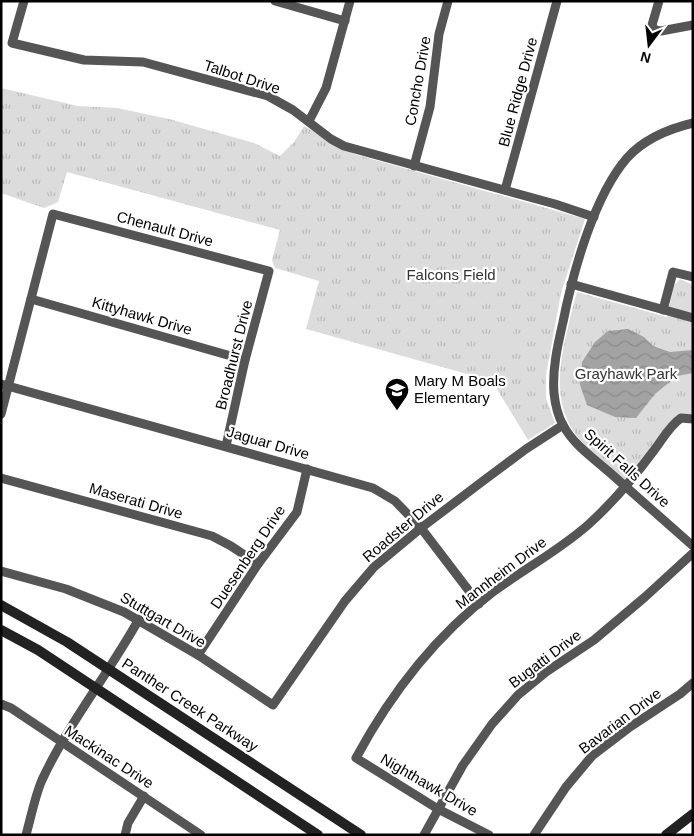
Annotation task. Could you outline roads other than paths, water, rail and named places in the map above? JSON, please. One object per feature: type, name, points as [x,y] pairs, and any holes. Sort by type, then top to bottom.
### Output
[{"type":"main road","name":"Panther Creek Parkway","points":[[1,605],[66,642],[361,835]]},
{"type":"main road","points":[[1,630],[38,650],[318,835]]},
{"type":"main road","points":[[666,835],[693,814]]},
{"type":"street","name":"Talbot Drive","points":[[24,1],[12,43],[84,60],[143,62],[268,96],[294,110],[330,139],[344,146],[576,210],[594,217]]},
{"type":"street","points":[[275,1],[345,21]]},
{"type":"street","points":[[309,121],[326,88],[350,1]]},
{"type":"street","name":"Concho Drive","points":[[414,166],[430,107],[439,34],[448,1]]},
{"type":"street","name":"Blue Ridge Drive","points":[[505,190],[557,1]]},
{"type":"street","points":[[659,1],[652,25],[655,30],[661,32],[693,25]]},
{"type":"street","name":"Spirit Falls Drive","points":[[693,123],[663,133],[644,142],[628,157],[614,175],[594,217],[571,284],[558,346],[554,382],[557,409],[563,425],[581,448],[693,546]]},
{"type":"street","name":"Chenault Drive","points":[[31,299],[53,214],[269,271]]},
{"type":"street","name":"Broadhurst Drive","points":[[226,446],[245,360],[269,271]]},
{"type":"street","points":[[663,310],[674,272],[693,277]]},
{"type":"street","points":[[571,284],[693,318]]},
{"type":"street","points":[[1,414],[5,385],[31,299]]},
{"type":"street","name":"Kittyhawk Drive","points":[[31,299],[245,360]]},
{"type":"street","name":"Jaguar Drive","points":[[5,385],[373,488],[395,501],[421,528],[478,604]]},
{"type":"street","name":"Mannheim Drive","points":[[356,758],[373,727],[410,673],[450,628],[492,593],[547,556],[589,524],[654,452],[667,431],[681,418],[693,418]]},
{"type":"street","name":"Roadster Drive","points":[[273,705],[345,601],[374,567],[421,528],[526,449],[563,425]]},
{"type":"street","name":"Duesenberg Drive","points":[[198,655],[258,564],[296,512],[307,469]]},
{"type":"street","name":"Maserati Drive","points":[[1,478],[212,536],[258,564]]},
{"type":"street","name":"Bugatti Drive","points":[[424,835],[463,765],[492,724],[518,696],[546,672],[594,640],[693,553]]},
{"type":"street","name":"Stuttgart Drive","points":[[1,571],[66,589],[106,603],[139,619],[198,655],[273,705]]},
{"type":"street","points":[[26,835],[42,781],[62,743],[139,619]]},
{"type":"street","name":"Bavarian Drive","points":[[534,835],[566,787],[592,756],[693,683]]},
{"type":"street","name":"Mackinac Drive","points":[[1,704],[11,708],[201,835]]},
{"type":"street","name":"Nighthawk Drive","points":[[356,758],[438,809],[489,835]]},
{"type":"street","points":[[125,835],[128,823],[144,796]]},
{"type":"water","points":[[628,329],[644,337],[653,346],[670,352],[693,350],[693,373],[677,376],[655,394],[636,418],[615,417],[587,405],[580,385],[582,362],[595,342],[608,331]]},
{"type":"place","name":"Mary M Boals Elementary","points":[[397,411]]},
{"type":"park label","name":"Falcons Field","points":[[451,275]]},
{"type":"park label","name":"Grayhawk Park","points":[[626,374]]}]
